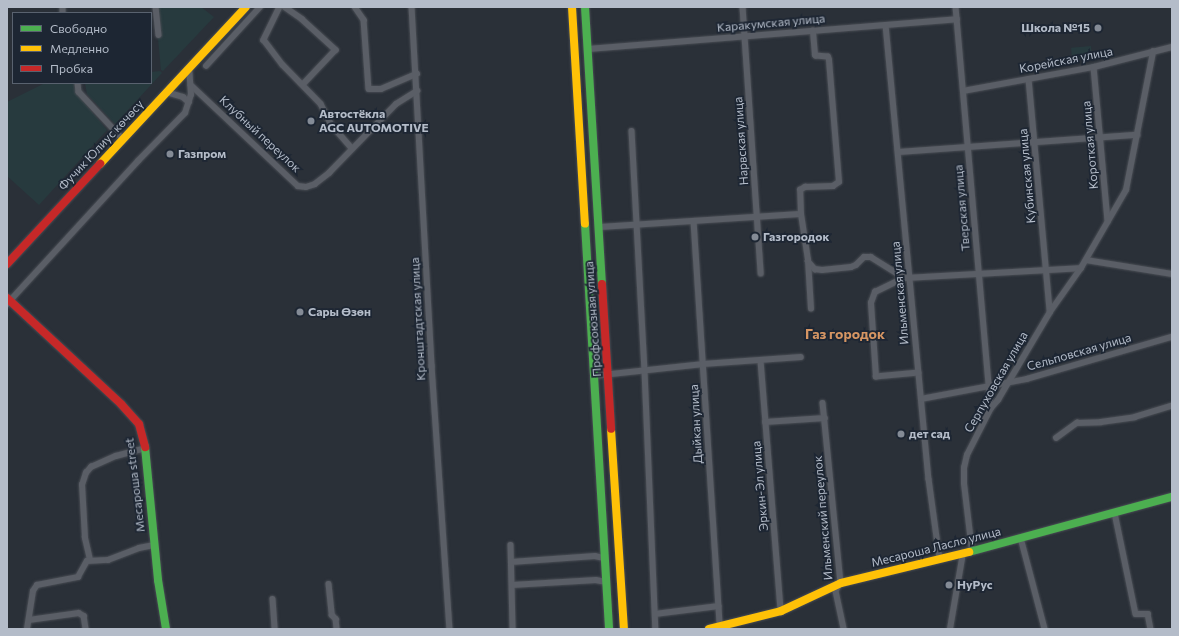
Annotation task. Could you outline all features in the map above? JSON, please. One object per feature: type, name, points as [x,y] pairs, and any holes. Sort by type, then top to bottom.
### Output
[{"type":"street","points":[[156,7],[159,35]]},
{"type":"street","name":"Фучик Юлиус көчөсү","points":[[7,264],[246,7]]},
{"type":"street","points":[[206,66],[260,7]]},
{"type":"street","points":[[280,7],[264,40],[283,65],[321,104],[330,124],[352,148]]},
{"type":"street","points":[[285,7],[302,19],[336,50],[303,84]]},
{"type":"street","name":"Кронштадтская улица","points":[[412,7],[432,366],[450,629]]},
{"type":"street","name":"Профсоюзная улица","points":[[572,7],[609,629]]},
{"type":"street","name":"Профсоюзная улица","points":[[585,7],[624,629]]},
{"type":"street","name":"Нарвская улица","points":[[744,7],[761,273]]},
{"type":"street","name":"Тверская улица","points":[[956,7],[991,408]]},
{"type":"street","points":[[359,8],[364,20],[369,89],[381,88],[416,74]]},
{"type":"street","name":"Каракумская улица","points":[[588,49],[957,19]]},
{"type":"street","name":"Ильменская улица","points":[[886,25],[898,152],[907,279],[919,373],[929,479],[940,559]]},
{"type":"street","points":[[811,309],[808,260],[801,214],[802,188],[833,186],[839,182],[829,60],[828,58],[815,55],[813,31]]},
{"type":"street","name":"Корейская улица","points":[[963,91],[1094,67],[1172,47]]},
{"type":"street","name":"Серпуховская улица","points":[[972,552],[964,484],[964,468],[967,456],[991,408],[1050,312],[1086,260],[1126,190],[1153,52]]},
{"type":"street","name":"Короткая улица","points":[[1094,67],[1108,221]]},
{"type":"street","points":[[8,301],[184,113],[189,102],[191,85],[189,68]]},
{"type":"street","name":"Кубинская улица","points":[[1029,79],[1050,312]]},
{"type":"street","points":[[78,84],[79,92],[123,139]]},
{"type":"street","name":"Клубный переулок","points":[[191,85],[298,186],[306,187],[315,184],[396,104],[417,90]]},
{"type":"street","points":[[166,92],[184,97],[189,102]]},
{"type":"street","points":[[632,131],[645,371],[656,629]]},
{"type":"street","points":[[898,152],[1137,135]]},
{"type":"street","points":[[599,227],[801,214]]},
{"type":"street","name":"Дыйкан улица","points":[[694,221],[720,626]]},
{"type":"street","points":[[808,260],[815,269],[822,270],[851,267],[856,265],[864,257],[871,257],[887,269],[907,279]]},
{"type":"street","points":[[1086,260],[1172,274]]},
{"type":"street","points":[[919,373],[876,377],[871,303],[875,292],[907,279],[1081,268]]},
{"type":"street","name":"Месароша street","points":[[8,301],[121,404],[139,424],[145,448],[158,580],[166,629]]},
{"type":"street","name":"Сельповская улица","points":[[921,399],[1027,379],[1172,337]]},
{"type":"street","points":[[593,376],[608,376],[703,364],[801,357]]},
{"type":"street","name":"Эркин-Эл улица","points":[[761,361],[781,611]]},
{"type":"street","name":"Ильменский переулок","points":[[823,403],[841,583],[836,591],[844,629]]},
{"type":"street","points":[[1056,438],[1077,423],[1101,422],[1135,417],[1172,406]]},
{"type":"street","points":[[765,422],[825,418]]},
{"type":"street","points":[[90,560],[85,538],[82,485],[86,472],[91,467],[116,456],[145,448]]},
{"type":"street","name":"Месароша Ласло улица","points":[[709,629],[781,611],[841,583],[972,552],[1172,497]]},
{"type":"street","points":[[1115,513],[1136,614],[1148,614],[1151,629]]},
{"type":"street","points":[[1021,538],[1044,629]]},
{"type":"street","points":[[27,629],[33,591],[37,585],[78,577],[87,561],[108,560],[139,548],[154,545]]},
{"type":"street","points":[[511,545],[514,629]]},
{"type":"street","points":[[950,629],[963,554]]},
{"type":"street","points":[[511,562],[595,556],[604,558]]},
{"type":"street","points":[[512,585],[596,580],[606,582]]},
{"type":"street","points":[[329,584],[332,614],[336,619],[337,629]]},
{"type":"street","points":[[273,599],[276,629]]},
{"type":"street","points":[[655,614],[718,606]]},
{"type":"street","points":[[29,620],[80,613],[84,616],[86,629]]},
{"type":"green space","points":[[155,7],[201,7],[214,17],[163,71],[161,70]]},
{"type":"green space","points":[[1091,46],[1092,58],[1072,60],[1071,48]]},
{"type":"green space","points":[[160,71],[162,73],[152,84],[152,72]]},
{"type":"green space","points":[[43,84],[75,84],[77,94],[107,130],[39,205],[7,176],[7,102]]},
{"type":"green space","points":[[85,84],[152,84],[115,124],[87,94]]},
{"type":"traffic: fast","points":[[585,7],[602,284]]},
{"type":"traffic: fast","points":[[585,224],[609,629]]},
{"type":"traffic: fast","points":[[145,447],[158,580],[166,629]]},
{"type":"traffic: fast","points":[[969,552],[1172,497]]},
{"type":"traffic: slow","points":[[100,164],[246,7]]},
{"type":"traffic: slow","points":[[572,7],[585,224]]},
{"type":"traffic: slow","points":[[611,429],[624,629]]},
{"type":"traffic: slow","points":[[709,629],[781,611],[841,583],[969,552]]},
{"type":"traffic: jam","points":[[7,264],[100,164]]},
{"type":"traffic: jam","points":[[602,284],[611,429]]},
{"type":"traffic: jam","points":[[7,298],[121,404],[139,424],[145,447]]},
{"type":"place","name":"Школа №15","points":[[1098,28]]},
{"type":"place","name":"Автостёкла AGC AUTOMOTIVE","points":[[311,121]]},
{"type":"place","name":"Газпром","points":[[170,154]]},
{"type":"place","name":"Газгородок","points":[[755,237]]},
{"type":"place","name":"Сары Өзөн","points":[[300,312]]},
{"type":"place","name":"дет сад","points":[[901,434]]},
{"type":"place","name":"НуРус","points":[[949,585]]},
{"type":"district","name":"Газ городок","points":[[845,334]]}]
